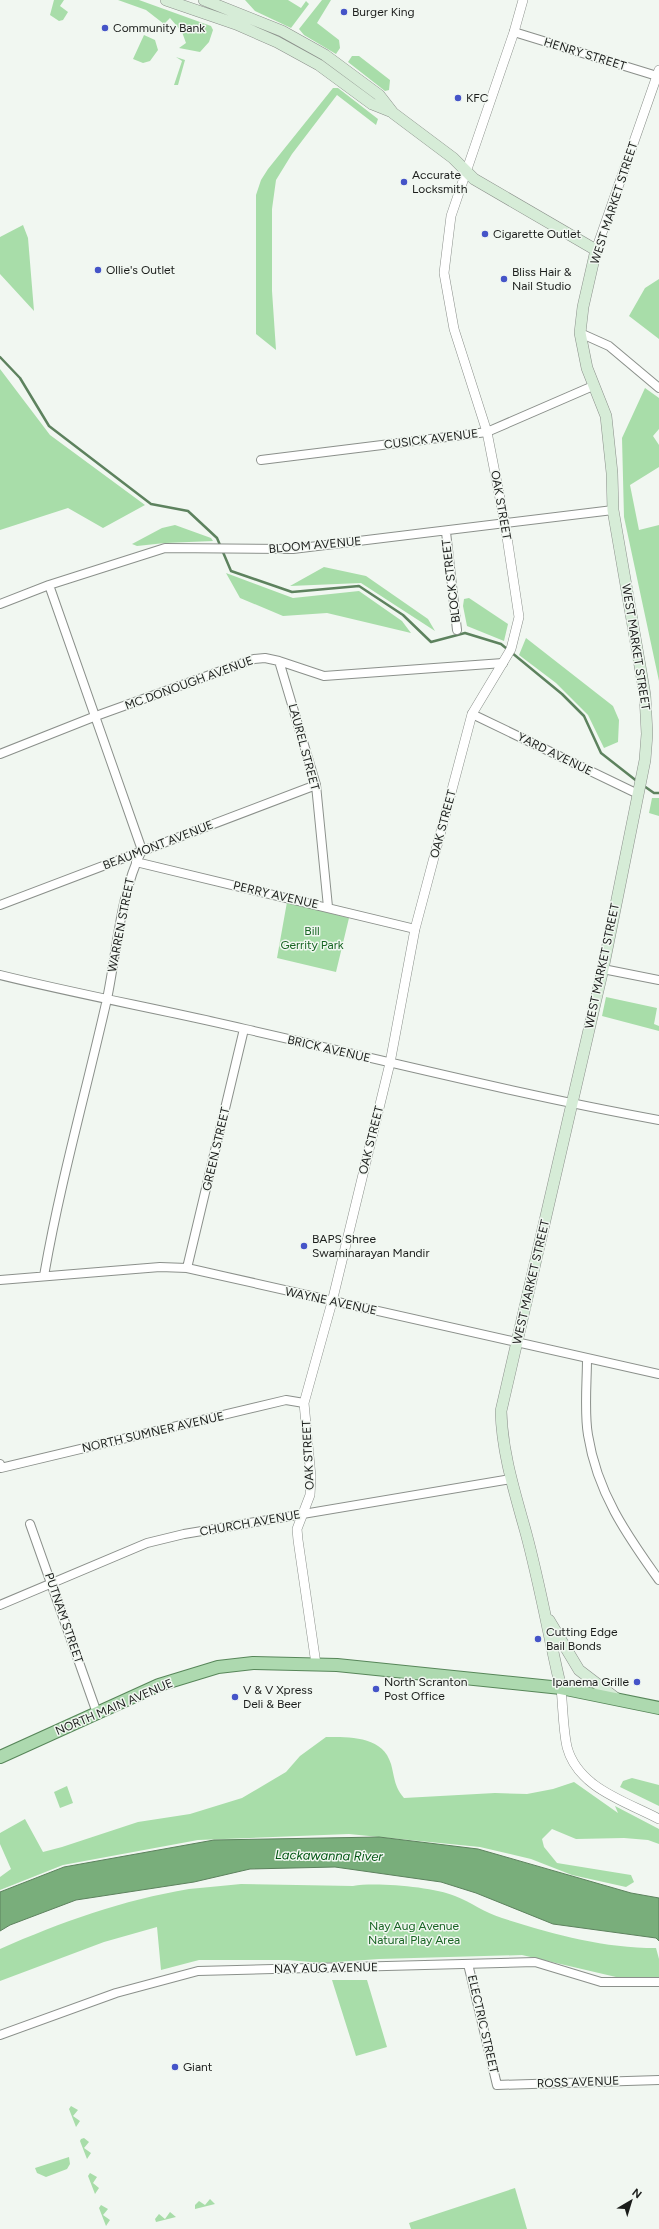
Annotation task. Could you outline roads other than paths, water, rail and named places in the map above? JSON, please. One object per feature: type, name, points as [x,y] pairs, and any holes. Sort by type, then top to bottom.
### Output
[{"type":"main road","points":[[166,0],[236,24],[277,42],[319,66],[372,104],[393,113],[453,158],[474,179],[596,250]]},
{"type":"main road","points":[[204,0],[266,24],[311,47],[380,95],[393,113]]},
{"type":"main road","name":"WEST MARKET STREET","points":[[561,1688],[526,1533],[511,1479],[502,1434],[501,1411],[572,1105],[645,760],[647,734],[645,695],[613,510],[612,473],[606,416],[587,368],[580,334],[583,308],[596,250]]},
{"type":"main road","points":[[544,1611],[579,1670],[616,1699]]},
{"type":"main road","name":"NORTH MAIN AVENUE","points":[[0,1757],[159,1685],[218,1667],[253,1663],[316,1664],[561,1688],[659,1708]]},
{"type":"street","name":"OAK STREET","points":[[316,1664],[297,1528],[310,1495],[311,1477],[304,1403],[332,1302],[390,1063],[415,929],[472,714],[511,649],[519,616],[506,524],[487,432],[454,329],[444,273],[451,216],[514,32],[523,0]]},
{"type":"street","name":"HENRY STREET","points":[[514,32],[658,73]]},
{"type":"street","name":"WEST MARKET STREET","points":[[596,250],[658,73]]},
{"type":"street","points":[[580,334],[609,346],[659,388]]},
{"type":"street","name":"CUSICK AVENUE","points":[[261,460],[487,432],[593,386]]},
{"type":"street","name":"BLOOM AVENUE","points":[[0,604],[49,585],[165,548],[292,549],[446,532],[613,510]]},
{"type":"street","name":"BLOCK STREET","points":[[446,532],[457,630]]},
{"type":"street","points":[[49,585],[142,850]]},
{"type":"street","name":"MC DONOUGH AVENUE","points":[[0,754],[96,716],[254,659],[265,658],[280,661],[324,676],[503,663]]},
{"type":"street","name":"LAUREL STREET","points":[[280,661],[316,785],[328,907]]},
{"type":"street","name":"YARD AVENUE","points":[[472,714],[638,794]]},
{"type":"street","name":"BEAUMONT AVENUE","points":[[0,905],[316,785]]},
{"type":"street","name":"WARREN STREET","points":[[44,1276],[52,1227],[106,1000],[132,872],[142,850]]},
{"type":"street","name":"PERRY AVENUE","points":[[136,862],[415,929]]},
{"type":"street","points":[[602,969],[659,980]]},
{"type":"street","name":"BRICK AVENUE","points":[[0,976],[244,1029],[479,1082],[572,1105],[659,1120]]},
{"type":"street","name":"GREEN STREET","points":[[187,1268],[244,1029]]},
{"type":"street","name":"WAYNE AVENUE","points":[[0,1280],[160,1267],[187,1268],[332,1302],[425,1320],[587,1359],[659,1374]]},
{"type":"street","points":[[587,1359],[587,1434],[599,1483],[607,1501],[631,1541],[659,1580]]},
{"type":"street","name":"NORTH SUMNER AVENUE","points":[[1,1466],[286,1400],[304,1403]]},
{"type":"street","name":"CHURCH AVENUE","points":[[0,1604],[53,1584],[147,1543],[184,1534],[511,1479]]},
{"type":"street","name":"PUTNAM STREET","points":[[30,1524],[53,1584],[97,1713]]},
{"type":"street","name":"WEST MARKET STREET","points":[[561,1688],[567,1747],[577,1767],[586,1779],[598,1787],[659,1819]]},
{"type":"street","name":"NAY AUG AVENUE","points":[[0,2035],[116,1993],[198,1971],[535,1962],[601,1982],[659,1982]]},
{"type":"street","name":"ELECTRIC STREET","points":[[468,1964],[497,2085]]},
{"type":"street","name":"ROSS AVENUE","points":[[497,2085],[659,2080]]},
{"type":"water","name":"Lackawanna River","points":[[379,1837],[478,1849],[631,1893],[659,1898],[659,1941],[656,1938],[553,1924],[476,1893],[441,1882],[335,1867],[250,1869],[194,1882],[76,1900],[10,1925],[0,1931],[0,1892],[64,1867],[214,1840]]},
{"type":"waterway","points":[[0,357],[20,378],[49,426],[151,504],[188,511],[217,538],[231,571],[292,592],[359,586],[403,615],[431,642],[465,633],[501,644],[562,694],[584,716],[601,753],[638,782]]},
{"type":"waterway","points":[[644,786],[654,793],[659,793]]},
{"type":"place","name":"Burger King","points":[[344,12]]},
{"type":"place","name":"Community Bank","points":[[105,28]]},
{"type":"place","name":"KFC","points":[[458,98]]},
{"type":"place","name":"Accurate Locksmith","points":[[404,182]]},
{"type":"place","name":"Cigarette Outlet","points":[[485,234]]},
{"type":"place","name":"Ollie's Outlet","points":[[98,270]]},
{"type":"place","name":"Bliss Hair & Nail Studio","points":[[504,279]]},
{"type":"place","name":"BAPS Shree Swaminarayan Mandir","points":[[304,1246]]},
{"type":"place","name":"Cutting Edge Bail Bonds","points":[[538,1639]]},
{"type":"place","name":"Ipanema Grille","points":[[637,1682]]},
{"type":"place","name":"North Scranton Post Office","points":[[376,1689]]},
{"type":"place","name":"V & V Xpress Deli & Beer","points":[[235,1697]]},
{"type":"place","name":"Giant","points":[[175,2067]]},
{"type":"park label","name":"Bill Gerrity Park","points":[[312,938]]},
{"type":"park label","name":"Nay Aug Avenue Natural Play Area","points":[[414,1933]]}]
